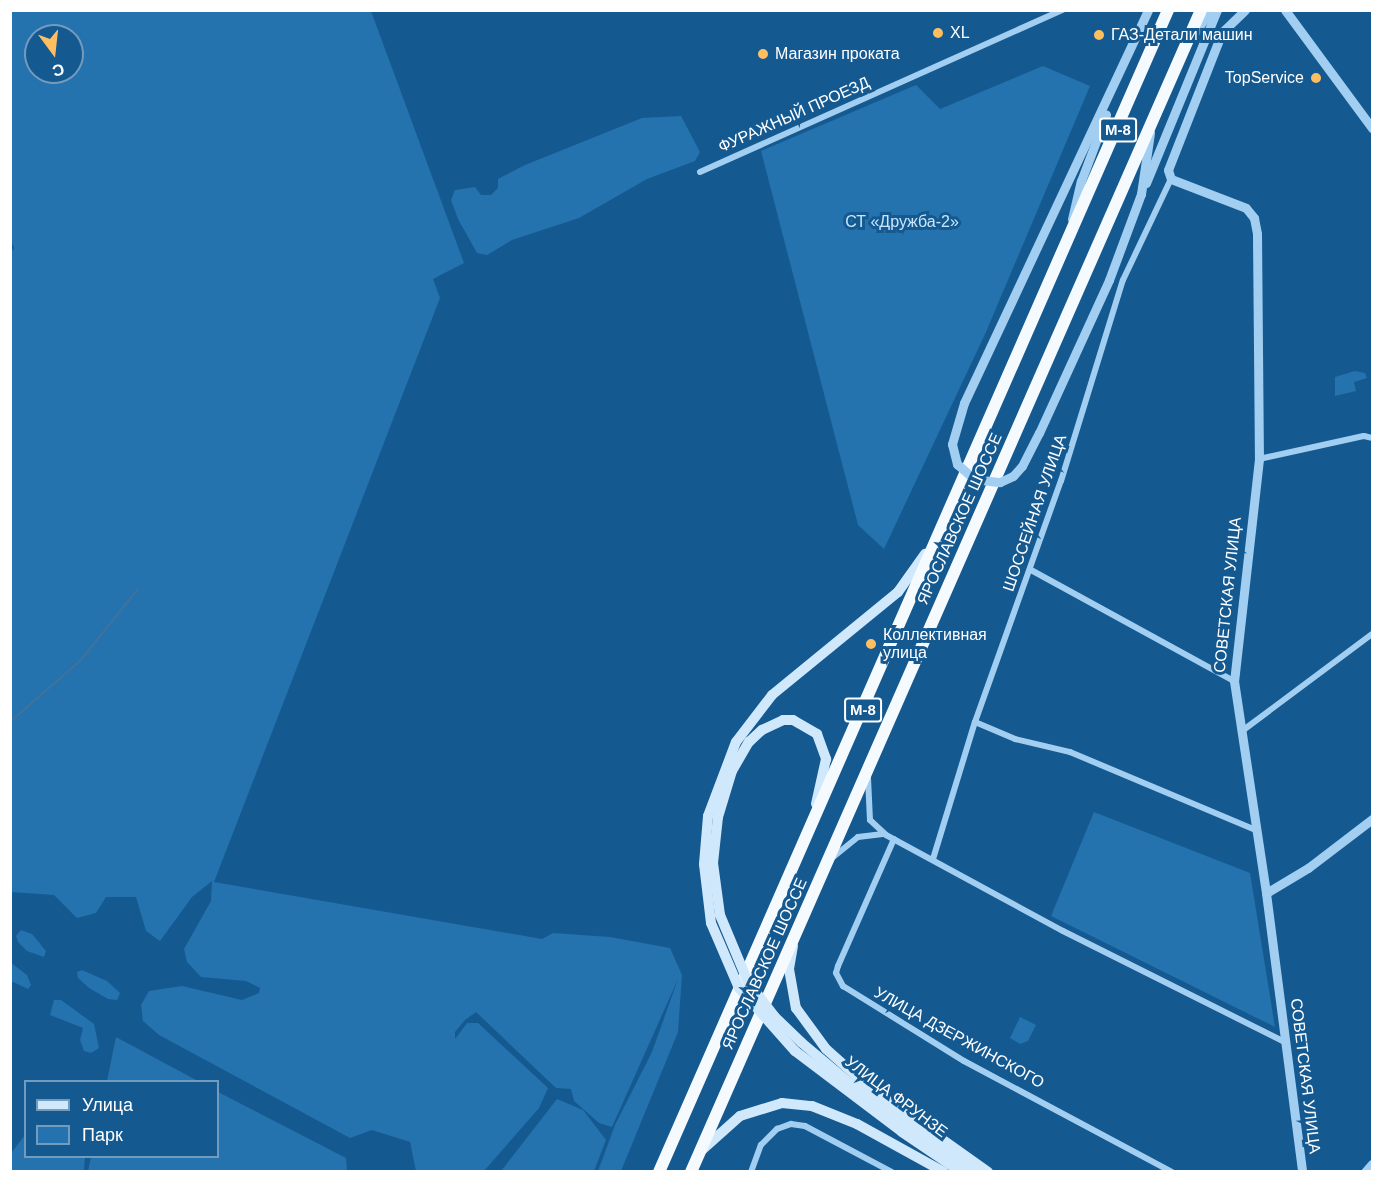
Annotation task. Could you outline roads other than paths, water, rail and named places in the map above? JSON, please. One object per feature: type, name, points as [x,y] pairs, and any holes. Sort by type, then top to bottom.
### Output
[{"type":"highway","name":"ЯРОСЛАВСКОЕ ШОССЕ","points":[[659,1172],[1168,10]]},
{"type":"highway","name":"ЯРОСЛАВСКОЕ ШОССЕ","points":[[691,1172],[1201,10]]},
{"type":"main road","points":[[799,1047],[740,988],[723,959],[704,864],[708,816],[736,742],[772,695],[898,592],[945,521]]},
{"type":"main road","points":[[716,919],[713,863],[724,794],[749,742],[762,730],[783,720],[803,723],[823,745],[824,773],[809,832]]},
{"type":"main road","points":[[794,940],[789,969],[791,992],[800,1015],[826,1049],[870,1088],[988,1172]]},
{"type":"main road","name":"УЛИЦА ФРУНЗЕ","points":[[799,1047],[902,1132],[962,1172]]},
{"type":"main road","name":"УЛИЦА ФРУНЗЕ","points":[[799,1047],[975,1172]]},
{"type":"main road","points":[[700,1152],[740,1116],[782,1103],[812,1106],[857,1124],[944,1172]]},
{"type":"street","name":"ФУРАЖНЫЙ ПРОЕЗД","points":[[700,172],[1063,10]]},
{"type":"street","points":[[1065,248],[1081,181],[1148,10]]},
{"type":"street","points":[[1188,41],[1211,10]]},
{"type":"street","points":[[1134,43],[964,403],[952,444],[957,464],[974,480],[1000,482],[1012,476],[1022,466],[1109,280],[1141,194],[1217,10]]},
{"type":"street","points":[[1172,180],[1168,170],[1173,155],[1222,33],[1245,10]]},
{"type":"street","points":[[1285,10],[1372,128]]},
{"type":"street","points":[[1141,194],[1151,127]]},
{"type":"street","name":"СОВЕТСКАЯ УЛИЦА","points":[[1172,180],[1233,201],[1246,208],[1254,218],[1258,245],[1259,459],[1234,681],[1266,893],[1302,1172]]},
{"type":"street","name":"ШОССЕЙНАЯ УЛИЦА","points":[[933,859],[975,722],[1030,570],[1123,279],[1172,180]]},
{"type":"street","points":[[1259,459],[1364,436],[1372,438]]},
{"type":"street","points":[[1030,570],[1234,681]]},
{"type":"street","points":[[1242,730],[1372,634]]},
{"type":"street","points":[[975,722],[1015,739],[1070,753],[1256,830]]},
{"type":"street","points":[[868,769],[868,813],[874,826],[886,835],[1063,931],[1286,1043]]},
{"type":"street","points":[[1266,893],[1308,868],[1372,819]]},
{"type":"street","points":[[827,863],[858,837],[886,835]]},
{"type":"street","name":"УЛИЦА ДЗЕРЖИНСКОГО","points":[[894,839],[838,966],[836,973],[843,986],[964,1061],[1172,1172]]},
{"type":"street","points":[[751,1172],[761,1145],[777,1129],[791,1124],[805,1126],[892,1172]]},
{"type":"street","points":[[1365,1172],[1372,1164]]},
{"type":"waterway","points":[[10,722],[80,661],[138,589]]},
{"type":"place","name":"XL","points":[[938,33]]},
{"type":"place","name":"ГАЗ-Детали машин","points":[[1099,35]]},
{"type":"place","name":"Магазин проката","points":[[763,54]]},
{"type":"place","name":"TopService","points":[[1316,78]]},
{"type":"place","name":"Коллективная улица","points":[[871,644]]},
{"type":"park label","name":"СТ «Дружба-2»","points":[[902,222]]}]
